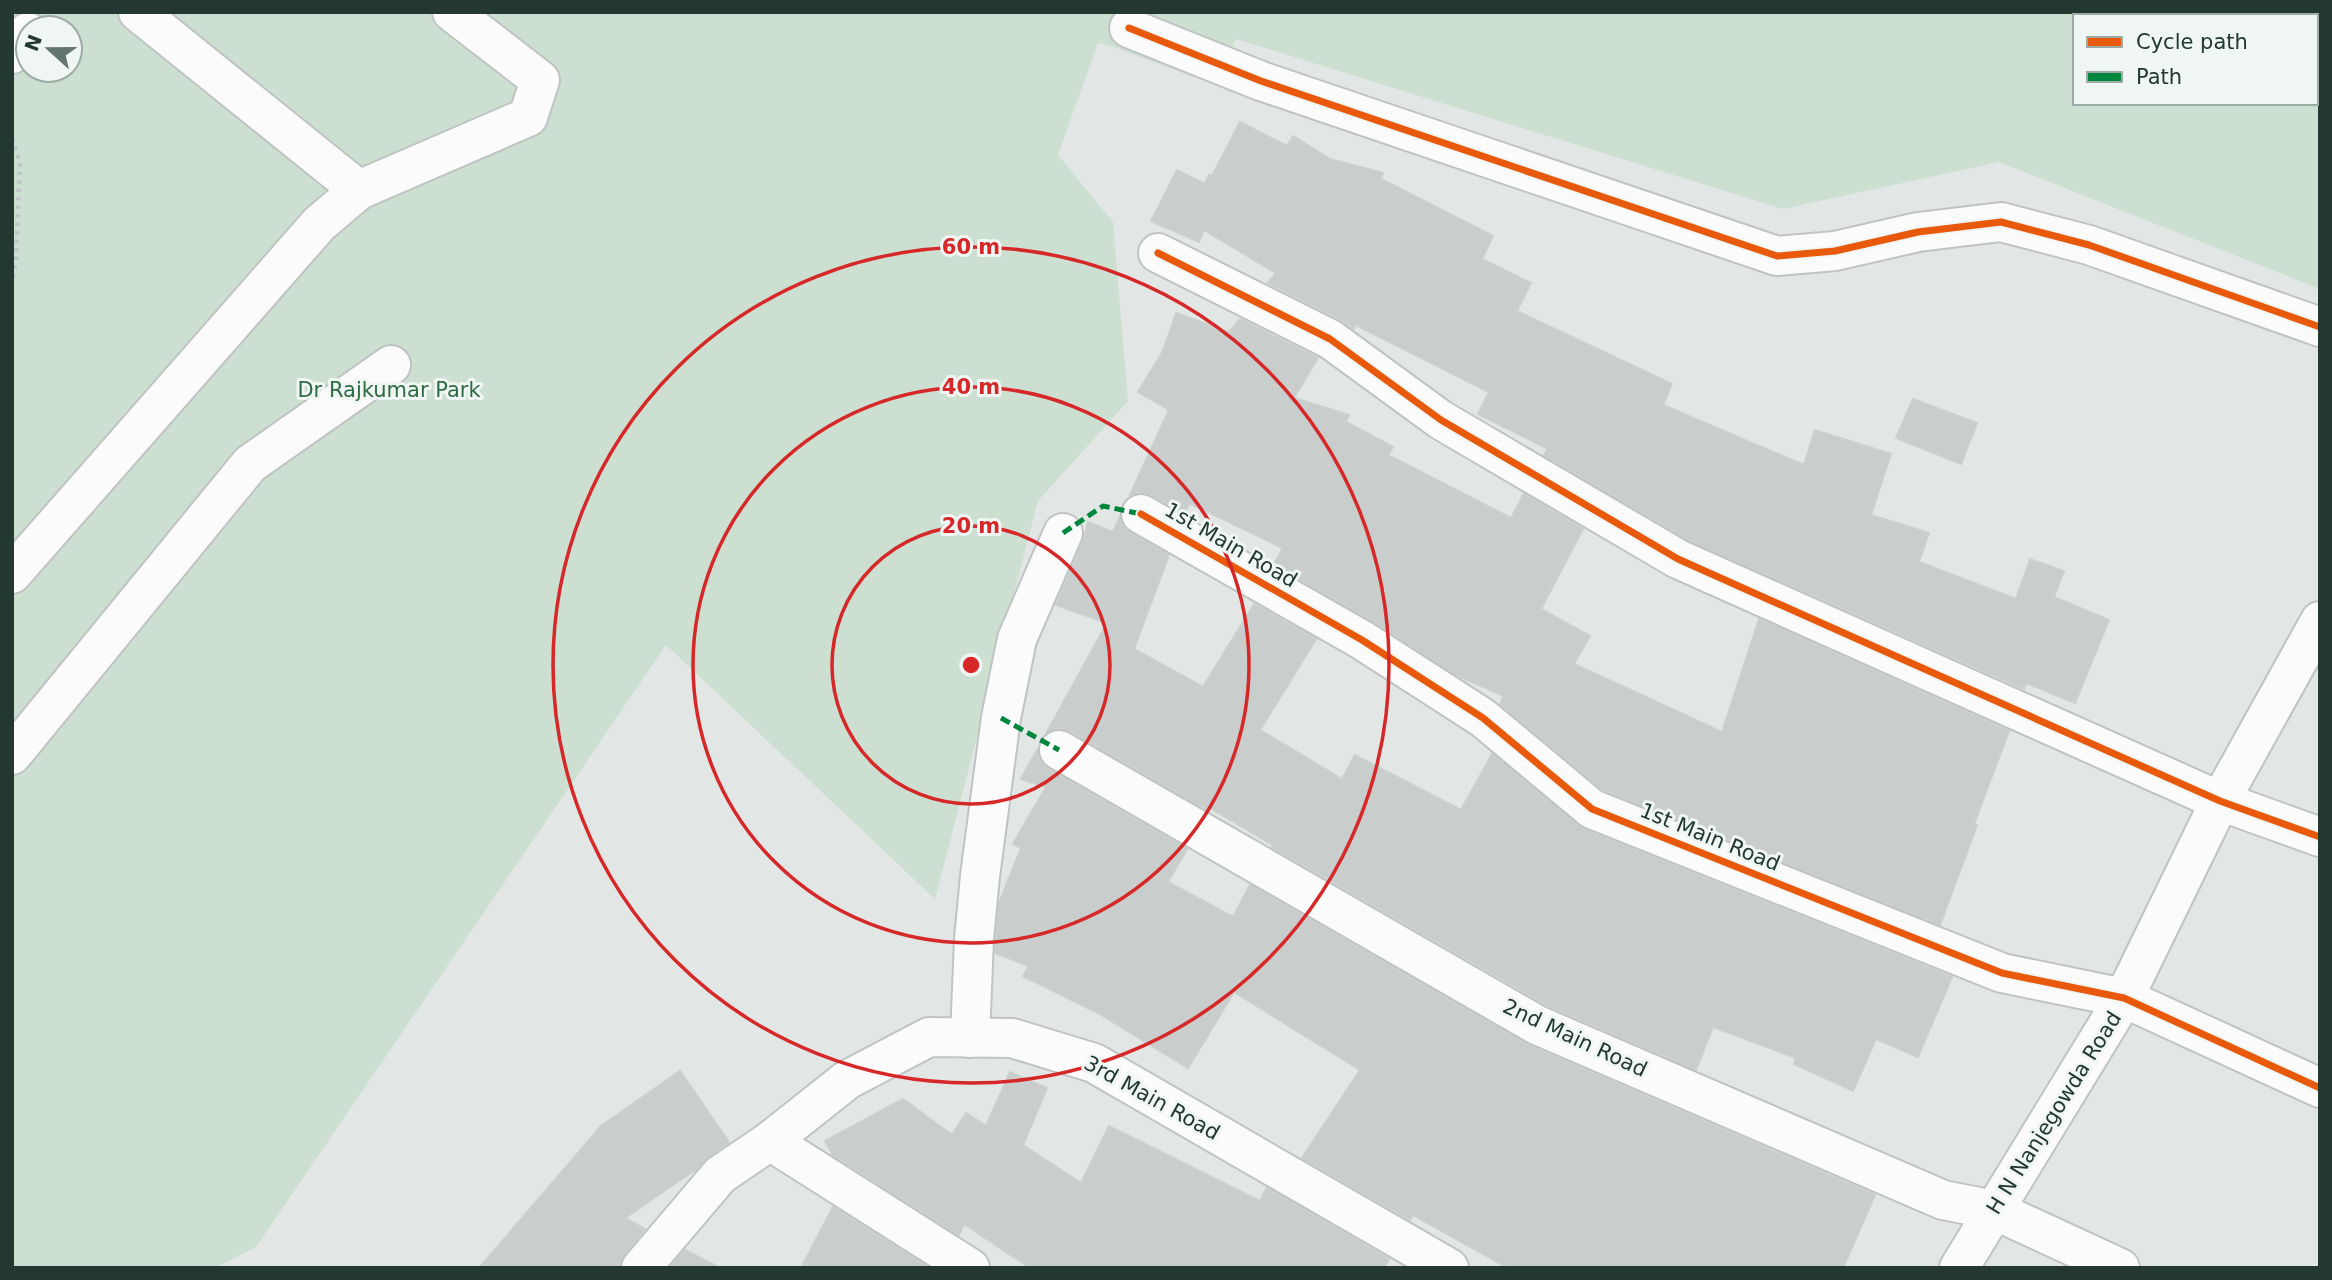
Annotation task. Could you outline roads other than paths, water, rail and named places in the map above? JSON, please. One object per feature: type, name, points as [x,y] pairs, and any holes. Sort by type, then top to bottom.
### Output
[{"type":"street","points":[[138,12],[359,190]]},
{"type":"street","points":[[12,574],[319,224],[359,190],[528,117],[540,80],[452,12]]},
{"type":"street","points":[[1129,28],[1261,81],[1777,256],[1835,251],[1918,232],[2001,222],[2089,244],[2320,327]]},
{"type":"street","points":[[1158,253],[1330,339],[1441,420],[1678,559],[2220,801],[2320,837]]},
{"type":"street","points":[[12,755],[250,464],[391,365]]},
{"type":"street","name":"1st Main Road","points":[[1141,514],[1362,640],[1483,718],[1592,809],[2002,973],[2124,998],[2320,1088]]},
{"type":"street","points":[[970,1038],[974,939],[1001,718],[1017,639],[1063,533]]},
{"type":"street","name":"H N Nanjegowda Road","points":[[1959,1268],[2124,998],[2220,801],[2320,621]]},
{"type":"street","name":"2nd Main Road","points":[[1059,750],[1537,1025],[1943,1200],[1994,1210],[2120,1268]]},
{"type":"street","name":"3rd Main Road","points":[[641,1268],[720,1175],[770,1141],[848,1080],[929,1037],[1012,1038],[1094,1063],[1449,1268]]},
{"type":"street","points":[[770,1141],[970,1268]]},
{"type":"park label","name":"Dr Rajkumar Park","points":[[389,390]]}]
